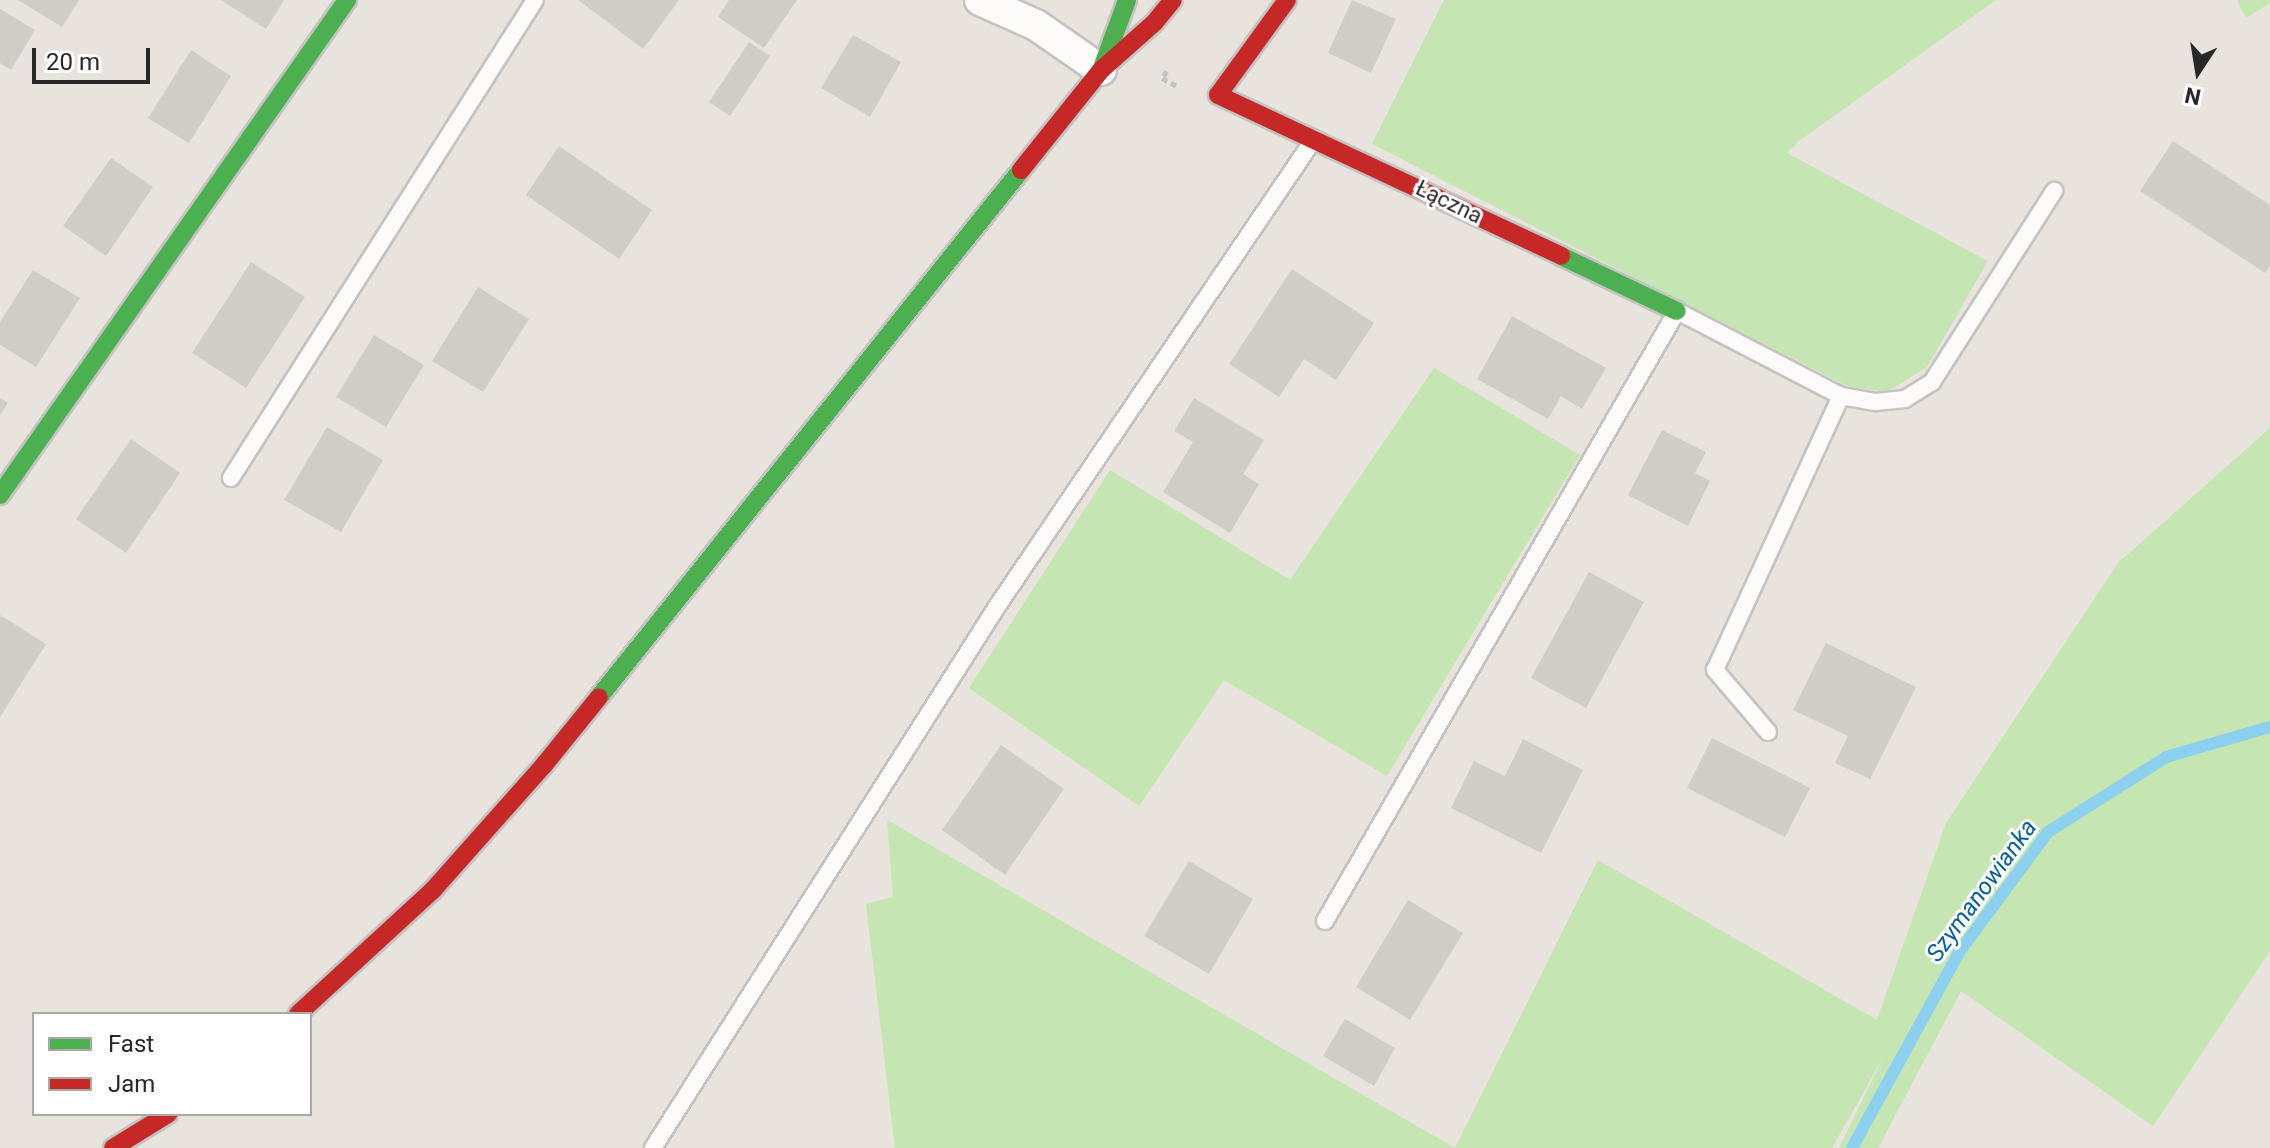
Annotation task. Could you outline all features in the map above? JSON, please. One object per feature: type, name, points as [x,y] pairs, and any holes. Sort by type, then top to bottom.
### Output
[{"type":"main road","points":[[0,495],[347,0]]},
{"type":"main road","points":[[1101,70],[1127,0]]},
{"type":"main road","points":[[300,1012],[433,890],[544,765],[1101,70],[1155,22],[1173,0]]},
{"type":"main road","name":"Łączna","points":[[1287,0],[1218,95],[1677,311]]},
{"type":"main road","points":[[113,1148],[165,1116]]},
{"type":"street","points":[[980,0],[1036,25],[1101,70]]},
{"type":"lane","points":[[231,478],[535,0]]},
{"type":"lane","points":[[653,1148],[998,605],[1315,138]]},
{"type":"lane","points":[[1325,921],[1677,311],[1841,396],[1876,402],[1905,399],[1932,382],[2054,191]]},
{"type":"lane","points":[[1768,732],[1715,670],[1841,396]]},
{"type":"green space","points":[[1444,0],[1996,0],[1799,141],[1787,153],[1988,261],[1927,367],[1887,392],[1849,387],[1372,144]]},
{"type":"green space","points":[[2237,0],[2270,0],[2270,3],[2246,18]]},
{"type":"green space","points":[[1434,368],[1580,455],[1387,776],[1224,680],[1139,806],[969,688],[1110,470],[1290,580]]},
{"type":"green space","points":[[2270,428],[2270,951],[2153,1126],[1961,991],[1878,1148],[1839,1148],[1884,1056],[1832,1148],[1455,1148],[1598,860],[1877,1020],[1946,823],[2118,563]]},
{"type":"green space","points":[[887,820],[1455,1148],[895,1148],[866,904],[893,897]]},
{"type":"building","points":[[18,0],[79,0],[62,27]]},
{"type":"building","points":[[221,0],[284,0],[266,29]]},
{"type":"building","points":[[578,0],[679,0],[643,49]]},
{"type":"building","points":[[729,0],[797,0],[764,48],[718,17]]},
{"type":"building","points":[[1352,0],[1396,19],[1371,73],[1328,53]]},
{"type":"building","points":[[0,9],[35,30],[11,70],[0,63]]},
{"type":"building","points":[[853,35],[901,62],[870,117],[821,88]]},
{"type":"building","points":[[749,42],[770,56],[730,116],[709,102]]},
{"type":"building","points":[[191,50],[231,76],[189,143],[148,118]]},
{"type":"building","points":[[2173,141],[2270,205],[2270,266],[2265,273],[2140,191]]},
{"type":"building","points":[[559,146],[652,210],[619,259],[526,195]]},
{"type":"building","points":[[111,158],[153,187],[106,256],[63,226]]},
{"type":"building","points":[[251,262],[305,297],[246,388],[192,353]]},
{"type":"building","points":[[1292,269],[1374,323],[1336,380],[1304,359],[1279,397],[1229,364]]},
{"type":"building","points":[[33,270],[80,298],[36,367],[0,345],[0,322]]},
{"type":"building","points":[[478,287],[529,319],[483,392],[432,361]]},
{"type":"building","points":[[1512,316],[1606,368],[1582,409],[1561,396],[1548,419],[1477,379]]},
{"type":"building","points":[[374,335],[424,365],[386,427],[336,397]]},
{"type":"building","points":[[0,398],[8,403],[0,415]]},
{"type":"building","points":[[1194,398],[1264,440],[1243,474],[1259,484],[1230,533],[1163,492],[1193,442],[1174,431]]},
{"type":"building","points":[[327,427],[383,460],[341,532],[284,500]]},
{"type":"building","points":[[1662,430],[1706,452],[1695,473],[1710,481],[1688,526],[1628,495]]},
{"type":"building","points":[[131,439],[180,473],[126,553],[76,519]]},
{"type":"building","points":[[1589,572],[1644,602],[1586,708],[1531,678]]},
{"type":"building","points":[[0,615],[46,644],[0,717]]},
{"type":"building","points":[[1826,643],[1916,687],[1870,779],[1835,763],[1848,736],[1793,710]]},
{"type":"building","points":[[1712,738],[1810,788],[1785,837],[1687,788]]},
{"type":"building","points":[[1523,739],[1583,770],[1541,853],[1451,808],[1474,761],[1505,776]]},
{"type":"building","points":[[1001,745],[1064,789],[1005,875],[942,830]]},
{"type":"building","points":[[1189,861],[1253,899],[1209,974],[1144,936]]},
{"type":"building","points":[[1408,900],[1463,933],[1410,1020],[1356,987]]},
{"type":"building","points":[[1345,1019],[1395,1048],[1374,1086],[1323,1056]]},
{"type":"waterway","name":"Szymanowianka","points":[[1852,1148],[1960,951],[2048,832],[2166,757],[2270,727]]},
{"type":"traffic: fast","points":[[0,495],[347,0]]},
{"type":"traffic: fast","points":[[1103,65],[1127,0]]},
{"type":"traffic: fast","points":[[599,697],[1021,170]]},
{"type":"traffic: fast","points":[[1561,256],[1677,311]]},
{"type":"traffic: jam","points":[[1021,170],[1101,70],[1155,22],[1173,0]]},
{"type":"traffic: jam","points":[[1287,0],[1218,95],[1561,256]]},
{"type":"traffic: jam","points":[[300,1012],[433,890],[544,765],[599,697]]},
{"type":"traffic: jam","points":[[113,1148],[165,1116]]}]
